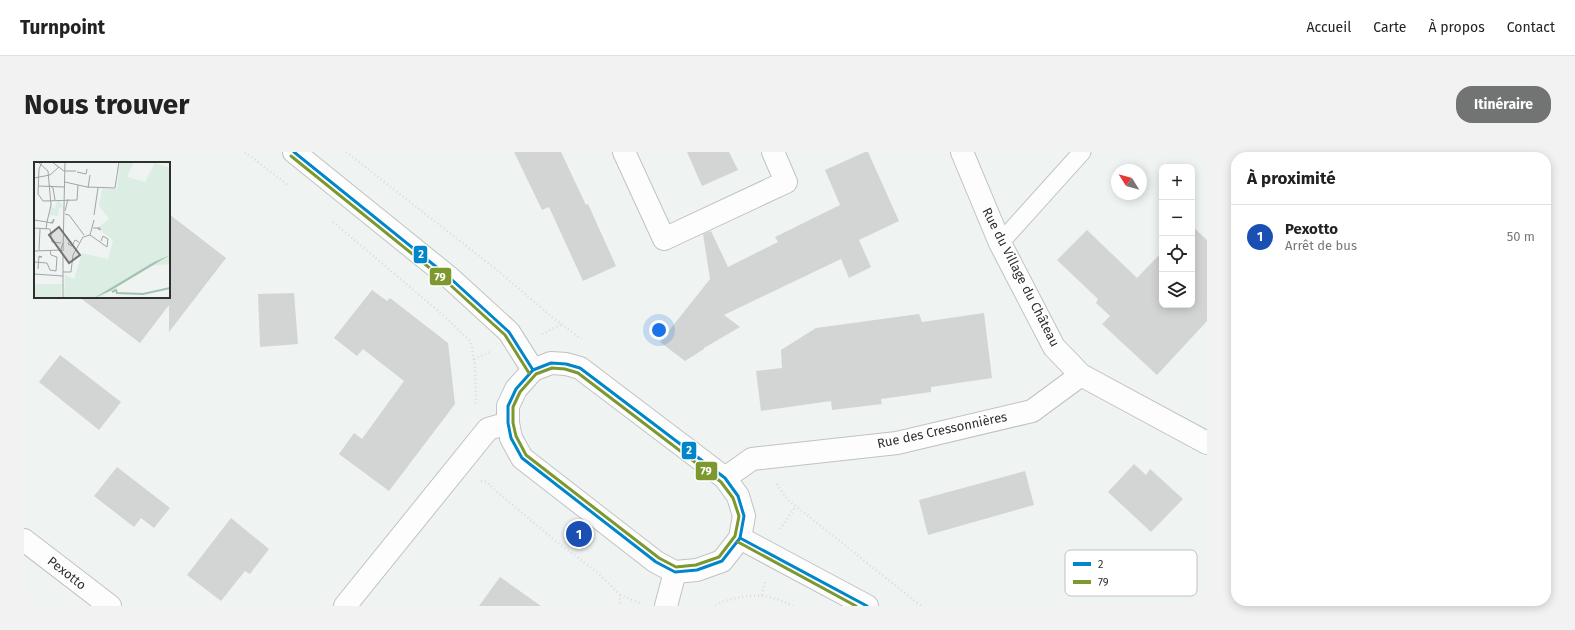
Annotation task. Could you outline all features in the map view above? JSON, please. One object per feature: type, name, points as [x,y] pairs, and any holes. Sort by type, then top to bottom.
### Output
[{"type":"street","points":[[294,152],[450,278],[509,332],[533,370]]},
{"type":"street","points":[[624,152],[664,239],[786,182],[773,152]]},
{"type":"street","name":"Rue du Village du Château","points":[[962,152],[1000,242],[1054,347],[1081,375],[1207,443]]},
{"type":"street","points":[[551,363],[566,364],[580,368],[725,478],[738,496],[744,516],[740,538],[722,561],[697,570],[675,572],[656,562],[522,458],[511,438],[508,423],[508,406],[516,389],[533,370],[551,363]]},
{"type":"street","name":"Rue des Cressonnières","points":[[725,478],[752,459],[897,442],[1032,411],[1081,375]]},
{"type":"street","points":[[345,606],[488,429],[508,423]]},
{"type":"street","points":[[740,538],[867,606]]},
{"type":"street","name":"Pexotto","points":[[24,540],[110,606]]},
{"type":"street","points":[[666,606],[675,572]]},
{"type":"lane","points":[[1000,242],[1082,152]]},
{"type":"path","points":[[245,152],[289,186]]},
{"type":"path","points":[[330,219],[443,315],[471,342]]},
{"type":"path","points":[[478,481],[487,482],[557,542],[597,572],[620,595],[641,603]]},
{"type":"path","points":[[620,595],[620,606]]},
{"type":"path","points":[[716,606],[720,602],[748,595],[762,595],[780,600],[792,606]]},
{"type":"building","points":[[514,152],[561,152],[586,205],[588,204],[616,266],[583,281],[549,207],[542,210]]},
{"type":"building","points":[[687,152],[729,152],[738,170],[702,186]]},
{"type":"building","points":[[868,152],[899,221],[859,240],[871,267],[849,278],[841,259],[724,315],[740,327],[685,361],[660,342],[710,279],[703,234],[711,231],[728,267],[778,242],[775,237],[840,205],[825,170]]},
{"type":"building","points":[[170,215],[226,258],[169,332],[169,305],[140,343],[80,298],[170,298]]},
{"type":"building","points":[[1195,229],[1207,240],[1207,321],[1157,375],[1102,324],[1110,316],[1096,303],[1098,299],[1057,260],[1087,230],[1137,278],[1159,255],[1159,308],[1195,308]]},
{"type":"building","points":[[372,290],[387,301],[390,298],[448,343],[455,404],[389,491],[339,454],[354,433],[362,439],[404,381],[363,349],[357,356],[334,338]]},
{"type":"building","points":[[294,293],[298,344],[260,347],[258,294]]},
{"type":"building","points":[[984,313],[992,378],[931,387],[931,392],[881,399],[882,404],[832,410],[831,401],[761,411],[756,371],[782,368],[781,350],[816,328],[919,314],[922,322]]},
{"type":"building","points":[[60,355],[121,402],[99,430],[39,382]]},
{"type":"building","points":[[1134,464],[1146,475],[1150,469],[1183,499],[1151,532],[1108,492]]},
{"type":"building","points":[[117,467],[170,508],[154,528],[141,518],[134,527],[94,496]]},
{"type":"building","points":[[1025,471],[1034,505],[928,535],[919,500]]},
{"type":"building","points":[[231,518],[269,549],[250,574],[245,571],[221,601],[187,575]]},
{"type":"building","points":[[500,577],[541,606],[479,606]]},
{"type":"transit line","name":"2","points":[[294,152],[450,278],[509,332],[533,370]]},
{"type":"transit line","name":"79","points":[[291,156],[447,282],[505,335],[529,373]]},
{"type":"transit line","name":"2","points":[[551,363],[566,364],[580,368],[725,478],[738,496],[744,516],[740,538],[722,561],[697,570],[675,572],[656,562],[522,458],[511,438],[508,423],[508,406],[516,389],[533,370],[551,363]]},
{"type":"transit line","name":"79","points":[[552,368],[565,369],[578,373],[721,482],[733,498],[739,516],[735,536],[719,557],[696,565],[676,567],[659,558],[526,455],[516,436],[513,423],[513,407],[520,392],[536,374],[552,368]]},
{"type":"transit line","name":"2","points":[[740,538],[867,606]]},
{"type":"transit line","name":"79","points":[[738,542],[856,606]]},
{"type":"place","name":"Pexotto","points":[[579,534]]}]
